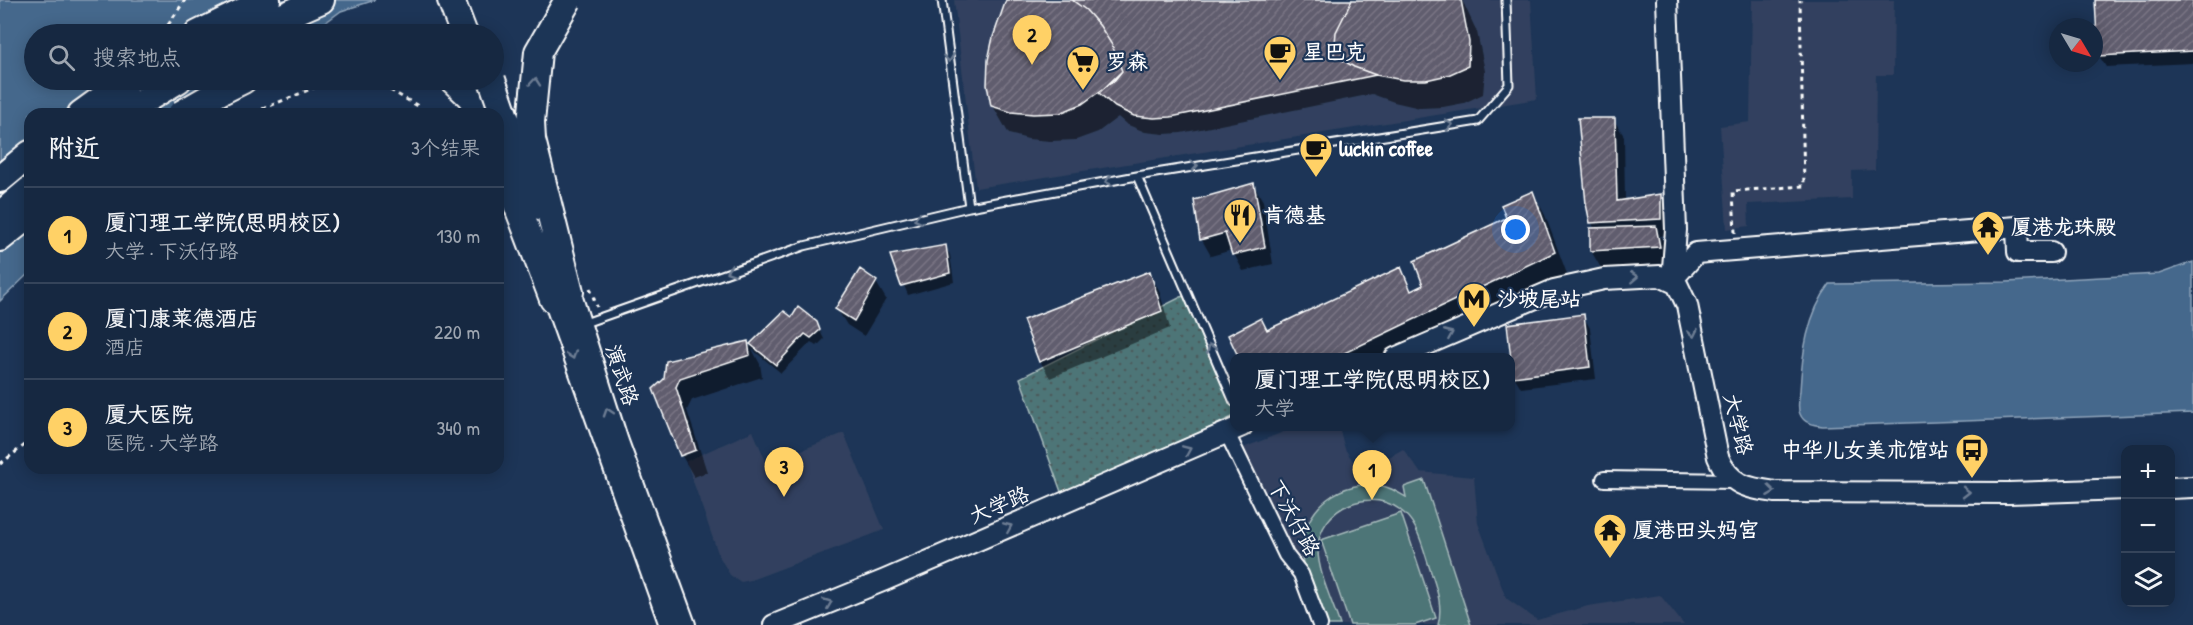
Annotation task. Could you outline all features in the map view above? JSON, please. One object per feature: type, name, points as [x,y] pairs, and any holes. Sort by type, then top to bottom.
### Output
[{"type":"highway","points":[[209,24],[247,0]]},
{"type":"highway","points":[[218,24],[267,0]]},
{"type":"highway","points":[[270,24],[321,0]]},
{"type":"highway","points":[[451,0],[460,24]]},
{"type":"highway","points":[[464,0],[472,24]]},
{"type":"highway","points":[[568,0],[538,52],[509,141],[571,292]]},
{"type":"highway","points":[[89,108],[114,90]]},
{"type":"highway","points":[[132,108],[162,90]]},
{"type":"highway","points":[[192,108],[225,90]]},
{"type":"highway","points":[[464,90],[478,108]]},
{"type":"highway","points":[[484,90],[491,108]]},
{"type":"highway","points":[[495,90],[500,108]]},
{"type":"highway","points":[[504,123],[509,141],[571,292]]},
{"type":"highway","points":[[0,179],[24,159]]},
{"type":"highway","points":[[0,215],[24,195]]},
{"type":"highway","points":[[0,238],[24,219]]},
{"type":"street","points":[[1667,0],[1676,230],[1672,280]]},
{"type":"street","points":[[1672,280],[1695,253],[2017,228],[2018,252],[2051,252]]},
{"type":"street","points":[[1404,353],[1554,290],[1604,279],[1660,276],[1672,280]]},
{"type":"street","name":"大学路","points":[[1672,280],[1684,294],[1688,305],[1718,457],[1728,476],[1750,488],[1776,492],[2009,493],[2121,489]]},
{"type":"street","name":"演武路","points":[[571,292],[618,442],[686,625]]},
{"type":"street","name":"演武路","points":[[571,292],[670,625]]},
{"type":"street","name":"大学路","points":[[774,625],[1232,431]]},
{"type":"street","name":"下沃仔路","points":[[1234,431],[1286,555],[1301,574],[1320,625]]},
{"type":"street","points":[[1604,479],[1735,481]]},
{"type":"street","points":[[2175,488],[2193,487]]},
{"type":"lane","points":[[942,0],[969,207]]},
{"type":"lane","points":[[581,324],[804,246],[969,207],[1137,176],[1478,121],[1509,85],[1506,0]]},
{"type":"lane","points":[[1137,176],[1230,393]]},
{"type":"path","points":[[169,24],[185,0]]},
{"type":"path","points":[[1735,237],[1733,191],[1804,186],[1800,0]]},
{"type":"path","points":[[265,108],[309,90]]},
{"type":"path","points":[[390,90],[420,108]]},
{"type":"path","points":[[571,292],[600,317]]},
{"type":"path","points":[[0,464],[24,446]]},
{"type":"shaded area","points":[[0,0],[375,0],[341,11],[323,24],[24,24],[24,90],[237,90],[213,108],[24,108],[24,278],[0,301]]},
{"type":"shaded area","points":[[954,0],[1531,0],[1537,99],[976,188]]},
{"type":"shaded area","points":[[1752,0],[1894,0],[1893,75],[1876,75],[1875,170],[1852,171],[1852,199],[1748,204],[1749,226],[1727,229],[1720,126],[1750,122]]},
{"type":"shaded area","points":[[2193,262],[2193,413],[1823,426],[1807,422],[1800,414],[1802,363],[1807,335],[1816,308],[1830,284],[2006,282],[2159,274]]},
{"type":"shaded area","points":[[753,431],[767,464],[844,433],[884,530],[751,580],[741,582],[730,575],[719,556],[686,461]]},
{"type":"shaded area","points":[[1286,431],[1340,431],[1345,449],[1361,473],[1403,449],[1420,472],[1474,477],[1478,523],[1506,598],[1537,620],[1588,606],[1660,595],[1684,625],[1323,625],[1243,448]]},
{"type":"green space","points":[[1185,295],[1230,398],[1230,418],[1064,500],[1020,378]]},
{"type":"green space","points":[[1424,480],[1471,625],[1438,625],[1440,605],[1437,592],[1414,526],[1405,514],[1392,505],[1378,501],[1364,501],[1350,504],[1337,511],[1327,522],[1320,535],[1318,550],[1320,568],[1340,625],[1324,625],[1307,581],[1302,554],[1303,538],[1316,510],[1327,499],[1354,486],[1386,487],[1406,497],[1404,487]]},
{"type":"green space","points":[[1401,513],[1436,618],[1415,625],[1350,625],[1321,540]]},
{"type":"building","points":[[1006,0],[1072,0],[1086,10],[1100,26],[1112,45],[1122,71],[1114,81],[1082,104],[1060,113],[1011,112],[991,106],[987,85],[988,60],[993,37]]},
{"type":"building","points":[[1072,0],[1352,0],[1336,32],[1334,55],[1354,67],[1376,75],[1171,117],[1134,116],[1115,107],[1099,93],[1122,71],[1112,45],[1100,26],[1086,10]]},
{"type":"building","points":[[1352,0],[1461,0],[1469,42],[1468,66],[1448,75],[1426,80],[1403,80],[1376,75],[1354,67],[1334,55],[1336,32]]},
{"type":"building","points":[[2095,0],[2193,0],[2193,51],[2103,56],[2103,18],[2096,18]]},
{"type":"building","points":[[1578,118],[1615,118],[1617,201],[1661,194],[1661,219],[1590,223],[1586,204]]},
{"type":"building","points":[[1254,183],[1265,247],[1232,255],[1225,233],[1200,240],[1194,200]]},
{"type":"building","points":[[1533,191],[1555,252],[1344,353],[1237,353],[1228,335],[1261,318],[1267,330],[1401,267],[1411,291],[1423,285],[1414,261],[1506,218],[1501,205]]},
{"type":"building","points":[[1656,226],[1660,247],[1590,251],[1590,228]]},
{"type":"building","points":[[946,245],[950,273],[901,286],[890,255]]},
{"type":"building","points":[[860,269],[877,281],[854,321],[835,309]]},
{"type":"building","points":[[1150,271],[1162,311],[1039,362],[1023,320]]},
{"type":"building","points":[[798,307],[817,322],[820,330],[811,338],[805,334],[776,365],[750,344],[784,311],[792,317]]},
{"type":"building","points":[[1584,314],[1590,367],[1515,377],[1515,353],[1510,353],[1507,324]]},
{"type":"building","points":[[748,341],[750,355],[680,378],[676,387],[696,450],[680,456],[653,389],[664,379],[666,361]]},
{"type":"place","name":"厦门康莱德酒店","points":[[1032,65]]},
{"type":"place","name":"星巴克","points":[[1280,81]]},
{"type":"place","name":"罗森","points":[[1083,91]]},
{"type":"place","name":"luckin coffee","points":[[1316,178]]},
{"type":"place","name":"肯德基","points":[[1240,244]]},
{"type":"place","name":"厦港龙珠殿","points":[[1988,256]]},
{"type":"place","name":"沙坡尾站","points":[[1474,328]]},
{"type":"place","name":"中华儿女美术馆站","points":[[1972,479]]},
{"type":"place","name":"厦大医院","points":[[784,497]]},
{"type":"place","name":"厦门理工学院(思明校区)","points":[[1372,500]]},
{"type":"place","name":"厦港田头妈宫","points":[[1610,559]]}]
